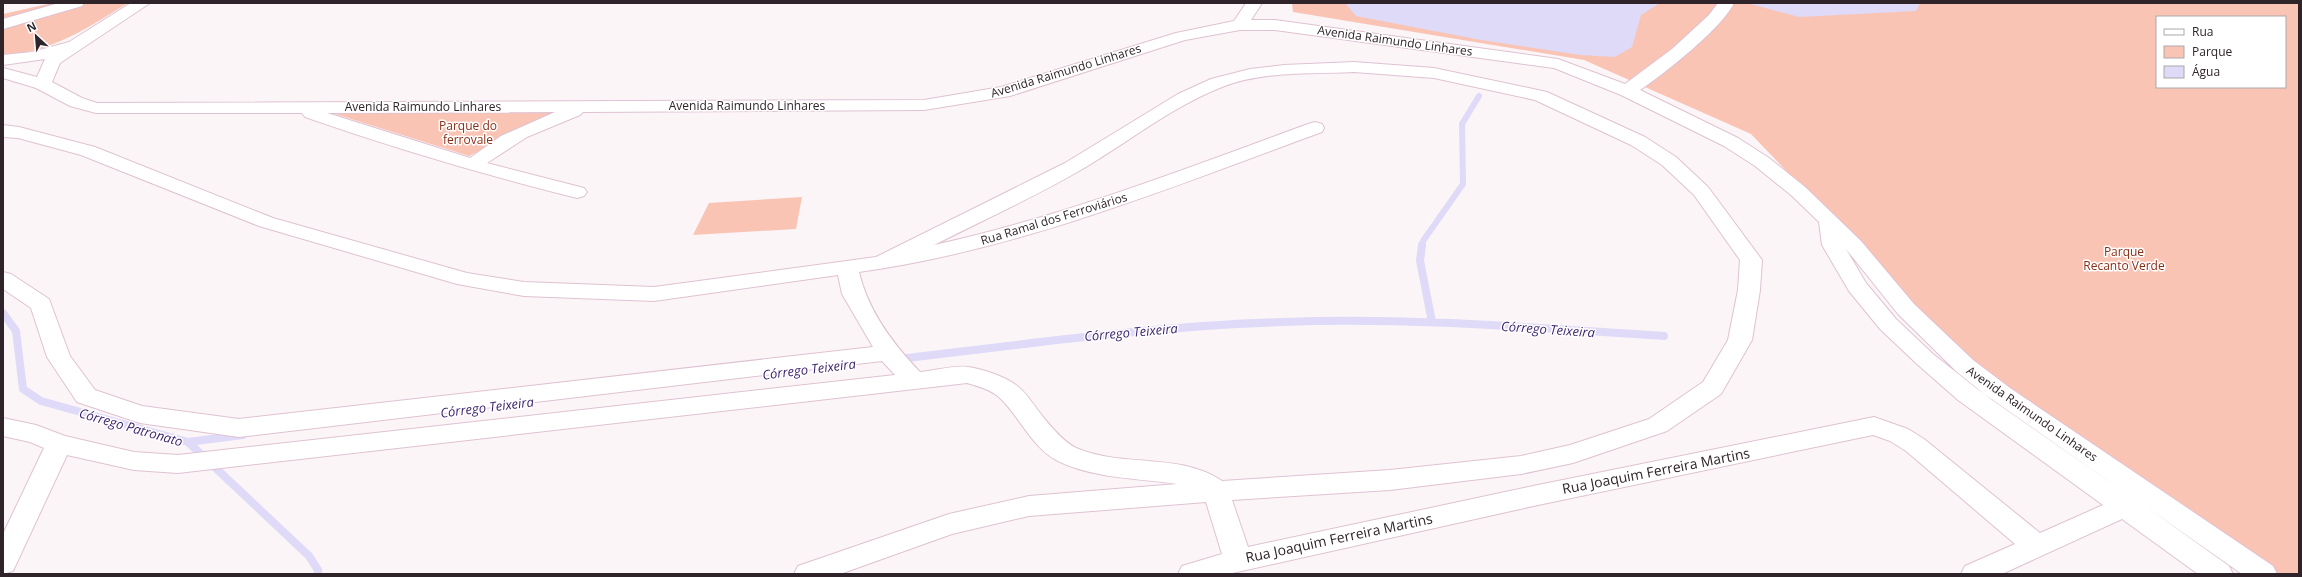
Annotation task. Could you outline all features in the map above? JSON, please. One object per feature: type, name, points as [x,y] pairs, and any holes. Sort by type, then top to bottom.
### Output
[{"type":"street","points":[[3,13],[43,3]]},
{"type":"street","points":[[3,24],[76,3]]},
{"type":"street","points":[[3,73],[53,60],[142,3]]},
{"type":"street","points":[[1240,25],[1254,3]]},
{"type":"street","points":[[1628,91],[1677,55],[1710,22],[1726,3]]},
{"type":"street","name":"Avenida Raimundo Linhares","points":[[3,73],[42,84],[76,102],[96,108],[924,105],[1004,92],[1117,55],[1182,36],[1240,25],[1275,25],[1517,57],[1558,64],[1628,91],[1731,142],[1762,162],[1798,191],[1854,245],[1880,279],[1906,309],[1965,366],[2263,574]]},
{"type":"street","points":[[3,60],[33,57],[76,45]]},
{"type":"street","points":[[42,84],[53,60]]},
{"type":"street","points":[[808,574],[949,524],[1030,506],[1216,491],[1390,480],[1521,465],[1573,454],[1658,425],[1712,388],[1740,340],[1749,290],[1751,260],[1701,191],[1669,161],[1638,141],[1585,115],[1541,96],[1467,79],[1434,74],[1354,67],[1284,70],[1250,74],[1217,83],[1184,98],[1072,167],[1025,192],[881,263]]},
{"type":"street","points":[[473,165],[488,152],[521,132],[588,106]]},
{"type":"street","points":[[297,108],[368,133],[473,165],[577,192]]},
{"type":"street","name":"Rua Ramal dos Ferroviários","points":[[3,131],[19,133],[88,152],[266,222],[465,279],[524,289],[654,294],[881,263],[981,241],[1045,224],[1121,199],[1315,128]]},
{"type":"street","name":"Avenida Raimundo Linhares","points":[[1829,222],[1833,245],[1857,286],[1888,324],[1924,360],[1967,394],[2219,574]]},
{"type":"street","points":[[847,268],[853,294],[888,353],[914,381]]},
{"type":"street","points":[[3,279],[41,304],[58,357],[86,396],[140,414],[239,428],[888,353]]},
{"type":"street","points":[[3,427],[36,434],[59,444],[134,461],[178,464],[967,375],[991,382],[1008,391],[1046,437],[1066,454],[1106,467],[1148,470],[1199,478],[1210,483],[1216,491]]},
{"type":"street","name":"Rua Joaquim Ferreira Martins","points":[[1192,574],[1238,560],[1530,496],[1874,426],[1899,435],[1915,445],[2038,547]]},
{"type":"street","points":[[3,563],[59,444]]},
{"type":"street","name":"Rua Joaquim Ferreira Martins","points":[[1216,491],[1238,560]]},
{"type":"street","points":[[1975,574],[2038,547],[2148,495]]},
{"type":"green space","points":[[52,3],[71,3],[3,21],[3,14]]},
{"type":"green space","points":[[80,3],[128,3],[99,21],[53,44],[21,53],[3,55],[3,25]]},
{"type":"green space","name":"Parque Recanto Verde","points":[[1292,3],[2299,3],[2299,574],[2275,574],[1984,378],[1751,134],[1584,60],[1293,12]]},
{"type":"green space","name":"Parque do ferrovale","points":[[565,109],[469,156],[335,114]]},
{"type":"green space","points":[[802,197],[796,229],[693,235],[709,203]]},
{"type":"water","points":[[1660,3],[1641,15],[1632,47],[1615,57],[1580,55],[1481,40],[1356,16],[1346,4]]},
{"type":"water","points":[[1747,3],[1920,3],[1916,11],[1799,17]]},
{"type":"waterway","name":"Córrego Teixeira","points":[[1422,246],[1423,241],[1463,184],[1462,124],[1479,96]]},
{"type":"waterway","name":"Córrego Teixeira","points":[[1422,245],[1420,261],[1432,322]]},
{"type":"waterway","name":"Córrego Patronato","points":[[3,313],[16,331],[23,389],[41,401],[188,442]]},
{"type":"waterway","name":"Córrego Teixeira","points":[[899,359],[1187,327],[1283,322],[1426,322],[1664,336]]},
{"type":"waterway","name":"Córrego Teixeira","points":[[188,442],[243,435]]},
{"type":"waterway","name":"Córrego Patronato","points":[[188,442],[309,556],[318,570],[318,574]]}]
